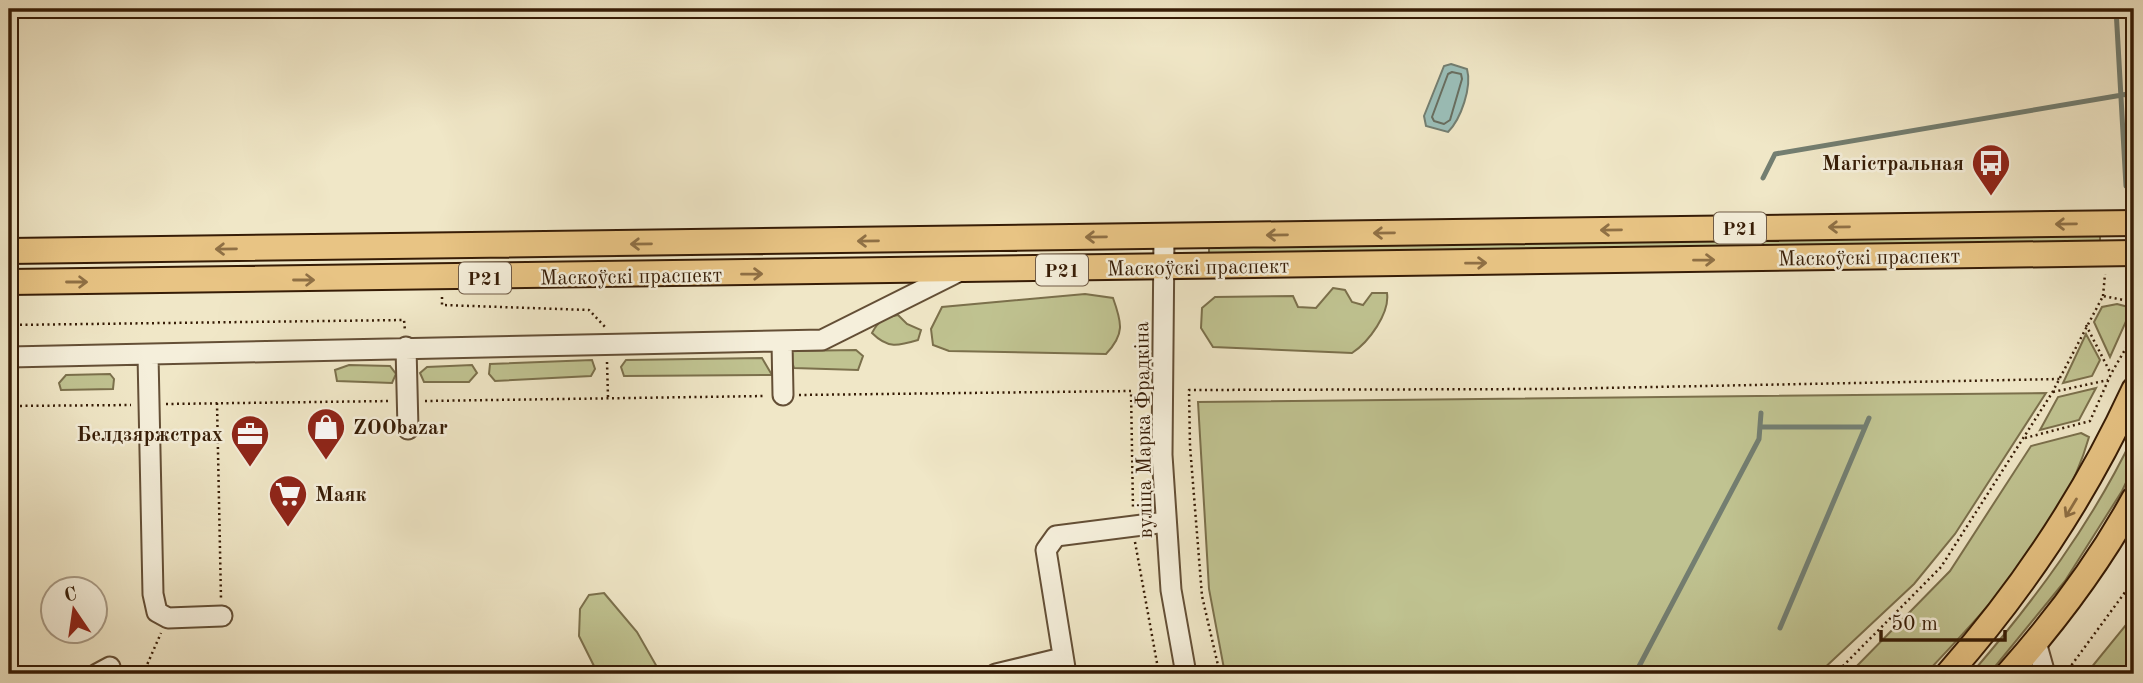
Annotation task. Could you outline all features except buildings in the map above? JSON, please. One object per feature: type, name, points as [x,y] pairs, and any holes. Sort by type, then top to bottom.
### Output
[{"type":"main road","name":"Маскоўскі праспект","points":[[9,251],[2134,223]]},
{"type":"main road","points":[[33,251],[47,265],[44,276],[35,282]]},
{"type":"main road","name":"Маскоўскі праспект","points":[[9,282],[2134,253]]},
{"type":"main road","points":[[1948,674],[1998,618],[2049,546],[2106,450],[2134,390]]},
{"type":"main road","points":[[2008,674],[2036,642],[2108,546],[2134,499]]},
{"type":"street","name":"вуліца Марка Фрадкіна","points":[[1164,236],[1161,455],[1171,590],[1186,674]]},
{"type":"street","points":[[9,357],[822,341],[961,270]]},
{"type":"street","points":[[782,341],[782,395]]},
{"type":"street","points":[[406,348],[408,429]]},
{"type":"street","points":[[148,355],[153,594],[157,612],[168,618],[222,616]]},
{"type":"street","points":[[996,674],[1064,666],[1046,550],[1056,536],[1166,522]]},
{"type":"street","points":[[2036,642],[2045,674]]},
{"type":"path","points":[[1835,674],[1941,567],[2025,439],[2060,379],[2103,296],[2106,266]]},
{"type":"path","points":[[2103,296],[2134,302]]},
{"type":"path","points":[[442,297],[442,305],[589,310],[605,326]]},
{"type":"path","points":[[9,325],[404,320],[406,348]]},
{"type":"path","points":[[2086,325],[2111,374]]},
{"type":"path","points":[[2025,439],[2090,421],[2111,374],[2134,334]]},
{"type":"path","points":[[1220,674],[1202,596],[1190,446],[1189,390],[1550,389],[2060,379]]},
{"type":"path","points":[[2052,393],[2108,380]]},
{"type":"path","points":[[9,406],[1131,391]]},
{"type":"path","points":[[217,402],[222,616]]},
{"type":"path","points":[[2064,674],[2134,580]]},
{"type":"path","points":[[143,674],[168,618]]},
{"type":"green space","points":[[2100,234],[2100,247],[1209,259],[1209,245]]},
{"type":"green space","points":[[1333,288],[1345,290],[1352,302],[1363,305],[1372,293],[1387,293],[1382,318],[1365,342],[1352,353],[1213,347],[1201,328],[1202,308],[1215,297],[1293,296],[1298,307],[1316,308]]},
{"type":"green space","points":[[1085,294],[1113,298],[1120,328],[1116,340],[1106,354],[949,351],[933,345],[931,329],[942,307]]},
{"type":"green space","points":[[2117,304],[2132,308],[2110,357],[2094,322],[2102,307]]},
{"type":"green space","points":[[898,315],[907,324],[921,330],[918,340],[894,345],[883,342],[872,333],[882,320]]},
{"type":"green space","points":[[2086,334],[2100,360],[2092,376],[2063,383]]},
{"type":"green space","points":[[856,350],[863,356],[858,370],[794,368],[790,356],[792,351]]},
{"type":"green space","points":[[762,358],[772,375],[624,376],[621,367],[626,360]]},
{"type":"green space","points":[[592,360],[595,369],[591,376],[495,381],[489,374],[490,364]]},
{"type":"green space","points":[[349,365],[390,366],[396,374],[392,383],[337,381],[335,370]]},
{"type":"green space","points":[[472,365],[477,373],[469,382],[424,382],[420,373],[427,367]]},
{"type":"green space","points":[[110,374],[114,379],[113,389],[61,390],[59,383],[66,375]]},
{"type":"green space","points":[[2096,388],[2079,420],[2040,430],[2058,397]]},
{"type":"green space","points":[[2046,393],[1955,534],[1914,584],[1818,674],[1225,674],[1209,589],[1198,402]]},
{"type":"green space","points":[[2081,433],[2089,437],[2078,470],[2044,532],[2002,589],[1931,668],[1925,674],[1849,674],[1950,571],[2031,446]]},
{"type":"green space","points":[[2134,435],[2134,466],[2122,491],[2065,581],[1989,674],[1971,674],[2018,618],[2061,560],[2100,499]]},
{"type":"green space","points":[[604,593],[637,632],[661,674],[604,674],[594,666],[579,636],[580,609],[589,595]]},
{"type":"green space","points":[[2134,615],[2134,674],[2086,674]]},
{"type":"water","points":[[1451,64],[1467,69],[1468,85],[1461,111],[1448,132],[1426,126],[1424,116],[1444,66]]},
{"type":"waterway","points":[[1663,9],[1663,15]]},
{"type":"waterway","points":[[2116,9],[2126,186]]},
{"type":"waterway","points":[[1763,178],[1775,154],[2134,93]]},
{"type":"waterway","points":[[1635,674],[1759,439],[1761,413]]},
{"type":"waterway","points":[[1780,628],[1869,418]]},
{"type":"waterway","points":[[1760,427],[1865,427]]},
{"type":"place","name":"Магістральная","points":[[1991,197]]},
{"type":"place","name":"ZOObazar","points":[[326,461]]},
{"type":"place","name":"Белдзяржстрах","points":[[250,468]]},
{"type":"place","name":"Маяк","points":[[288,528]]}]
